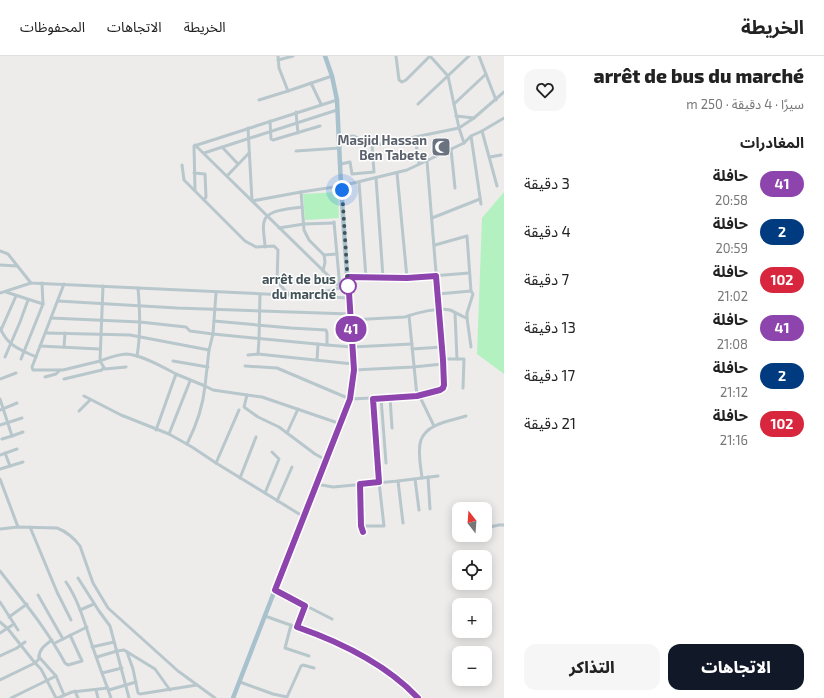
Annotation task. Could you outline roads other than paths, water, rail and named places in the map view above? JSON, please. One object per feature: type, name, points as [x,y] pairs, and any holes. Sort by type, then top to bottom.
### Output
[{"type":"main road","points":[[233,698],[350,399],[354,370],[341,186],[337,100],[332,76],[325,56]]},
{"type":"street","points":[[288,91],[277,62],[278,58],[293,56]]},
{"type":"street","points":[[396,56],[400,81],[406,80],[430,56],[448,76],[456,116],[464,143]]},
{"type":"street","points":[[418,104],[468,56]]},
{"type":"street","points":[[479,56],[496,100]]},
{"type":"street","points":[[454,104],[486,74]]},
{"type":"street","points":[[259,100],[332,76]]},
{"type":"street","points":[[311,83],[321,104]]},
{"type":"street","points":[[339,137],[354,136],[372,146],[396,143],[415,137],[459,128],[474,118],[504,92]]},
{"type":"street","points":[[195,144],[337,100]]},
{"type":"street","points":[[204,153],[337,110]]},
{"type":"street","points":[[296,112],[298,133]]},
{"type":"street","points":[[456,116],[474,118]]},
{"type":"street","points":[[252,201],[341,186],[407,170],[464,143],[471,136],[504,118]]},
{"type":"street","points":[[270,121],[271,139],[273,140],[320,126]]},
{"type":"street","points":[[248,128],[252,201]]},
{"type":"street","points":[[482,131],[490,157],[496,186]]},
{"type":"street","points":[[471,136],[481,204]]},
{"type":"street","points":[[415,137],[419,164]]},
{"type":"street","points":[[195,144],[349,297]]},
{"type":"street","points":[[195,144],[193,148],[195,190]]},
{"type":"street","points":[[341,164],[350,162],[352,174],[374,172],[372,146]]},
{"type":"street","points":[[222,147],[238,164]]},
{"type":"street","points":[[296,151],[340,148]]},
{"type":"street","points":[[451,149],[455,188]]},
{"type":"street","points":[[227,176],[250,152]]},
{"type":"street","points":[[490,157],[501,155]]},
{"type":"street","points":[[245,366],[278,368],[350,399],[417,396],[443,388],[443,360],[435,245],[427,161]]},
{"type":"street","points":[[182,166],[184,180],[245,241],[256,247],[274,246],[278,250],[277,281],[285,292],[310,295],[340,288]]},
{"type":"street","points":[[194,173],[204,174],[206,197],[204,200]]},
{"type":"street","points":[[367,173],[368,180]]},
{"type":"street","points":[[397,173],[407,278]]},
{"type":"street","points":[[376,178],[383,277]]},
{"type":"street","points":[[359,182],[366,278]]},
{"type":"street","points":[[300,192],[304,230],[309,240],[324,255],[325,262],[323,271]]},
{"type":"street","points":[[432,218],[480,199]]},
{"type":"street","points":[[265,247],[263,225],[267,215],[273,212],[302,208]]},
{"type":"street","points":[[279,228],[304,224],[334,222],[340,288]]},
{"type":"street","points":[[435,245],[467,236],[471,291],[473,294],[467,313],[471,347]]},
{"type":"street","points":[[0,251],[8,254],[31,283]]},
{"type":"street","points":[[324,255],[337,254]]},
{"type":"street","points":[[0,265],[17,266]]},
{"type":"street","points":[[348,277],[407,278],[470,273]]},
{"type":"street","points":[[0,298],[3,293],[31,283],[260,295],[349,297]]},
{"type":"street","points":[[21,359],[43,304],[42,283]]},
{"type":"street","points":[[64,284],[32,366],[33,370],[60,370],[121,355],[136,356],[149,360],[190,381],[213,390],[262,397],[341,424]]},
{"type":"street","points":[[103,286],[99,349],[100,361],[103,368]]},
{"type":"street","points":[[136,356],[140,322],[138,288]]},
{"type":"street","points":[[438,294],[471,291]]},
{"type":"street","points":[[3,293],[43,304]]},
{"type":"street","points":[[187,444],[197,424],[203,400],[209,350],[213,334],[216,293]]},
{"type":"street","points":[[258,354],[260,295]]},
{"type":"street","points":[[16,296],[1,329],[11,344],[36,357]]},
{"type":"street","points":[[6,357],[28,300]]},
{"type":"street","points":[[58,301],[177,308],[350,314]]},
{"type":"street","points":[[351,320],[409,316],[412,313],[439,310],[450,310],[467,318]]},
{"type":"street","points":[[455,313],[457,359]]},
{"type":"street","points":[[409,316],[417,396],[423,401],[434,426]]},
{"type":"street","points":[[51,318],[140,322],[186,327],[190,331],[213,334],[327,346],[352,347],[412,344]]},
{"type":"street","points":[[214,321],[326,330],[328,333],[327,346]]},
{"type":"street","points":[[46,332],[139,337],[209,350]]},
{"type":"street","points":[[64,347],[65,333]]},
{"type":"street","points":[[317,360],[318,344]]},
{"type":"street","points":[[40,346],[99,349]]},
{"type":"street","points":[[412,349],[442,347]]},
{"type":"street","points":[[248,355],[258,354],[353,364]]},
{"type":"street","points":[[443,360],[464,359],[463,388]]},
{"type":"street","points":[[173,361],[208,366]]},
{"type":"street","points":[[354,370],[443,364]]},
{"type":"street","points":[[64,379],[102,370],[103,368],[126,367]]},
{"type":"street","points":[[45,377],[56,374],[60,370]]},
{"type":"street","points":[[0,379],[16,373]]},
{"type":"street","points":[[156,430],[176,374]]},
{"type":"street","points":[[169,434],[190,381]]},
{"type":"street","points":[[247,395],[244,407],[258,417],[288,433],[315,454],[326,460]]},
{"type":"street","points":[[84,396],[121,415],[169,434],[304,517]]},
{"type":"street","points":[[381,398],[386,463]]},
{"type":"street","points":[[390,398],[392,428]]},
{"type":"street","points":[[0,399],[12,436]]},
{"type":"street","points":[[361,526],[384,526],[373,399]]},
{"type":"street","points":[[79,411],[90,400]]},
{"type":"street","points":[[2,409],[16,403]]},
{"type":"street","points":[[288,433],[298,409]]},
{"type":"street","points":[[216,463],[239,410]]},
{"type":"street","points":[[422,478],[420,452],[421,440],[426,432],[434,426],[466,416]]},
{"type":"street","points":[[0,425],[22,418]]},
{"type":"street","points":[[0,434],[1,440],[23,432]]},
{"type":"street","points":[[240,478],[256,437]]},
{"type":"street","points":[[0,455],[17,449]]},
{"type":"street","points":[[264,493],[279,459],[272,452]]},
{"type":"street","points":[[5,453],[10,466]]},
{"type":"street","points":[[0,470],[23,462]]},
{"type":"street","points":[[277,501],[292,467]]},
{"type":"street","points":[[316,484],[332,487],[438,476]]},
{"type":"street","points":[[428,477],[430,509]]},
{"type":"street","points":[[0,479],[1,487],[18,527]]},
{"type":"street","points":[[415,479],[419,510]]},
{"type":"street","points":[[398,481],[403,524]]},
{"type":"street","points":[[360,484],[361,526],[363,532]]},
{"type":"street","points":[[492,526],[499,524],[504,525]]},
{"type":"street","points":[[0,529],[18,527],[57,528],[78,542],[93,583],[108,608],[178,671],[215,698]]},
{"type":"street","points":[[30,527],[57,592],[71,620]]},
{"type":"street","points":[[0,570],[55,643],[67,664],[82,661],[70,636]]},
{"type":"street","points":[[78,578],[110,626],[127,685],[129,698]]},
{"type":"street","points":[[66,582],[71,589],[87,627],[92,647],[111,698]]},
{"type":"street","points":[[275,590],[332,619]]},
{"type":"street","points":[[38,595],[64,638]]},
{"type":"street","points":[[0,602],[18,630]]},
{"type":"street","points":[[9,617],[27,604]]},
{"type":"street","points":[[80,610],[94,604]]},
{"type":"street","points":[[297,627],[305,606]]},
{"type":"street","points":[[265,616],[335,641],[383,668],[406,686],[418,698]]},
{"type":"street","points":[[0,622],[8,629],[41,669],[57,698],[75,691],[108,689],[136,682]]},
{"type":"street","points":[[0,633],[14,624]]},
{"type":"street","points":[[291,625],[285,648],[309,656]]},
{"type":"street","points":[[55,643],[87,627]]},
{"type":"street","points":[[0,680],[35,663],[39,658],[39,654],[43,646],[52,640]]},
{"type":"street","points":[[0,656],[25,642]]},
{"type":"street","points":[[92,647],[114,642]]},
{"type":"street","points":[[97,657],[122,650],[127,652],[155,669],[170,690]]},
{"type":"street","points":[[127,652],[134,669],[140,694],[197,685]]},
{"type":"street","points":[[39,658],[56,676],[68,698]]},
{"type":"street","points":[[240,682],[273,694],[287,697],[301,666],[304,664],[314,668]]},
{"type":"street","points":[[102,673],[122,668]]},
{"type":"street","points":[[11,698],[47,679],[56,676]]},
{"type":"street","points":[[96,690],[98,698]]},
{"type":"street","points":[[75,691],[78,698]]},
{"type":"place","name":"Masjid Hassan Ben Tabete","points":[[441,147]]},
{"type":"place","name":"arrêt de bus du marché","points":[[348,286]]}]
